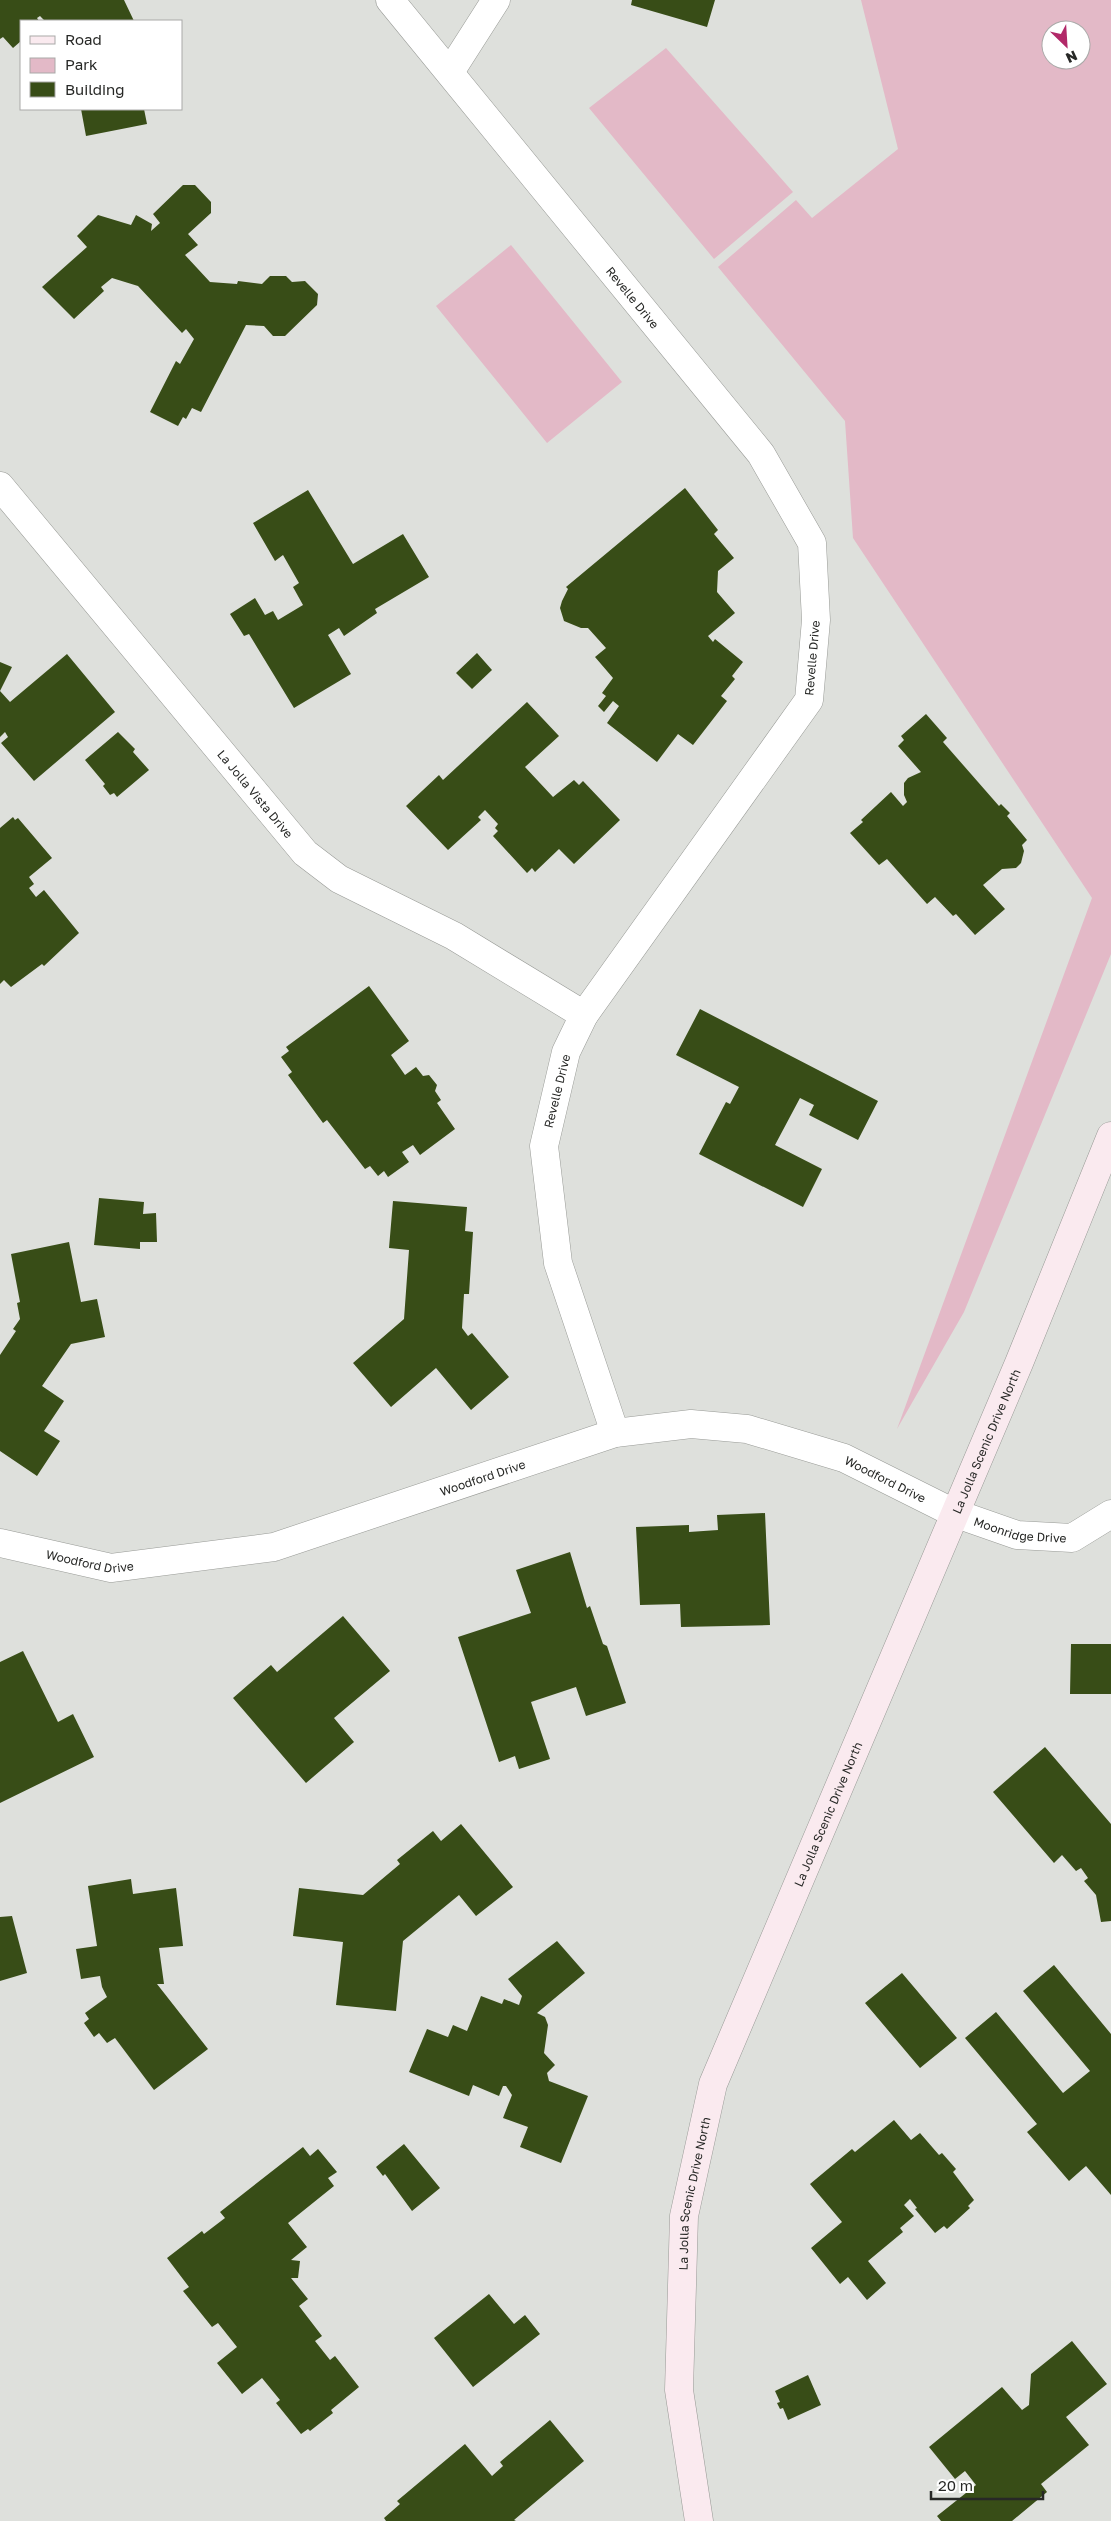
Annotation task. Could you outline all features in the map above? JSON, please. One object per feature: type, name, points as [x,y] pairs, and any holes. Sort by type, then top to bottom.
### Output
[{"type":"main road","name":"La Jolla Scenic Drive North","points":[[699,2521],[679,2390],[684,2216],[713,2084],[1019,1363],[1111,1136]]},
{"type":"street","name":"Revelle Drive","points":[[390,0],[761,454],[812,543],[816,620],[809,700],[584,1015],[566,1052],[544,1146],[558,1263],[615,1433]]},
{"type":"street","points":[[450,72],[496,0]]},
{"type":"street","name":"La Jolla Vista Drive","points":[[0,486],[305,853],[339,879],[454,936],[584,1015]]},
{"type":"street","name":"Woodford Drive","points":[[0,1543],[111,1568],[274,1547],[615,1433],[690,1424],[746,1430],[844,1458],[954,1513]]},
{"type":"street","name":"Moonridge Drive","points":[[954,1513],[1017,1535],[1072,1538],[1111,1514]]},
{"type":"green space","points":[[861,0],[1111,0],[1111,954],[964,1312],[897,1429],[1092,898],[853,538],[845,421],[718,267],[796,200],[812,218],[898,149]]},
{"type":"green space","points":[[666,48],[793,192],[714,259],[589,108]]},
{"type":"green space","points":[[511,245],[622,382],[547,443],[436,306]]},
{"type":"building","points":[[0,0],[124,0],[134,20],[44,20],[40,16],[37,18],[38,20],[20,20],[20,42],[13,48],[3,37],[0,39]]},
{"type":"building","points":[[632,0],[715,0],[707,27],[631,5]]},
{"type":"building","points":[[81,110],[144,110],[147,124],[86,136]]},
{"type":"building","points":[[183,185],[195,185],[211,202],[211,213],[188,234],[198,245],[185,255],[210,282],[237,284],[238,281],[262,284],[270,276],[286,276],[292,282],[305,281],[318,294],[317,305],[285,336],[273,336],[264,326],[246,325],[201,412],[192,408],[186,419],[183,417],[178,426],[150,412],[176,361],[180,364],[194,339],[186,329],[182,333],[138,286],[112,278],[101,287],[104,291],[74,319],[42,287],[87,247],[77,236],[98,215],[131,225],[136,215],[152,224],[151,231],[160,223],[153,214]]},
{"type":"building","points":[[685,488],[718,530],[714,534],[734,558],[718,571],[717,592],[735,613],[708,636],[713,642],[715,639],[743,662],[732,676],[735,679],[721,696],[727,701],[693,745],[678,734],[657,762],[607,723],[619,706],[613,701],[604,712],[598,706],[606,696],[602,693],[613,678],[595,657],[606,648],[588,628],[581,628],[564,621],[560,608],[568,589],[566,587]]},
{"type":"building","points":[[308,490],[353,564],[403,534],[429,577],[375,609],[377,613],[344,636],[339,628],[328,635],[351,674],[294,708],[249,634],[244,636],[230,614],[255,598],[265,615],[273,611],[278,620],[303,605],[293,587],[299,583],[283,555],[275,561],[253,523]]},
{"type":"building","points":[[477,653],[492,670],[472,689],[456,673]]},
{"type":"building","points":[[67,654],[115,712],[34,781],[1,743],[8,737],[5,732],[0,737],[0,691],[10,702]]},
{"type":"building","points":[[0,662],[12,667],[0,691]]},
{"type":"building","points":[[527,702],[559,736],[525,767],[553,797],[574,780],[579,785],[583,781],[620,820],[574,864],[559,849],[535,872],[532,868],[527,873],[493,836],[498,831],[495,828],[498,824],[485,810],[478,817],[481,820],[448,850],[406,806],[439,775],[443,780]]},
{"type":"building","points":[[926,714],[947,738],[943,742],[999,806],[1001,804],[1010,813],[1007,816],[1027,840],[1022,845],[1024,851],[1021,863],[1016,868],[1002,869],[983,885],[1005,909],[975,935],[956,914],[953,916],[935,897],[927,904],[887,859],[879,865],[850,833],[891,792],[903,806],[907,802],[904,795],[904,783],[908,778],[921,772],[898,746],[904,740],[901,736]]},
{"type":"building","points":[[118,732],[135,749],[133,752],[149,770],[117,797],[114,793],[110,795],[103,786],[105,784],[85,760]]},
{"type":"building","points":[[13,817],[15,820],[18,818],[52,858],[29,877],[34,884],[29,888],[36,897],[44,890],[79,933],[44,966],[42,964],[11,987],[4,980],[0,984],[0,828]]},
{"type":"building","points":[[369,986],[409,1041],[391,1055],[405,1075],[416,1067],[423,1076],[429,1075],[437,1085],[435,1091],[441,1100],[437,1103],[455,1129],[420,1155],[413,1145],[402,1152],[409,1162],[388,1177],[384,1171],[378,1176],[370,1166],[365,1169],[327,1120],[323,1123],[288,1075],[292,1072],[281,1057],[289,1051],[286,1047]]},
{"type":"building","points":[[700,1009],[878,1101],[858,1140],[809,1115],[814,1105],[800,1098],[775,1145],[822,1169],[803,1207],[699,1154],[726,1102],[730,1104],[739,1087],[676,1055]]},
{"type":"building","points":[[99,1198],[144,1202],[143,1214],[156,1213],[157,1242],[140,1242],[140,1249],[94,1245]]},
{"type":"building","points":[[393,1201],[467,1207],[465,1231],[473,1232],[469,1294],[464,1294],[462,1328],[468,1336],[472,1333],[509,1377],[471,1410],[436,1368],[391,1407],[353,1363],[404,1319],[409,1250],[389,1248]]},
{"type":"building","points":[[69,1242],[81,1302],[97,1299],[105,1337],[71,1344],[42,1386],[64,1401],[44,1431],[60,1441],[37,1476],[0,1451],[0,1355],[16,1331],[13,1329],[20,1319],[17,1303],[20,1302],[11,1254]]},
{"type":"building","points":[[765,1513],[770,1625],[681,1627],[680,1604],[640,1605],[636,1527],[689,1525],[689,1532],[718,1530],[717,1515]]},
{"type":"building","points":[[570,1552],[587,1608],[590,1606],[603,1644],[607,1646],[626,1703],[586,1716],[576,1687],[531,1702],[550,1759],[519,1769],[515,1756],[499,1762],[458,1637],[531,1613],[516,1570]]},
{"type":"building","points":[[343,1616],[390,1671],[334,1718],[354,1742],[306,1783],[233,1698],[271,1665],[277,1672]]},
{"type":"building","points":[[1071,1644],[1111,1644],[1111,1694],[1070,1694]]},
{"type":"building","points":[[23,1651],[58,1722],[73,1714],[94,1757],[0,1803],[0,1662]]},
{"type":"building","points":[[1045,1747],[1111,1824],[1111,1921],[1101,1922],[1096,1895],[1084,1881],[1088,1878],[1081,1868],[1076,1871],[1062,1855],[1054,1863],[993,1792]]},
{"type":"building","points":[[461,1824],[513,1887],[476,1916],[459,1895],[403,1941],[396,2011],[336,2005],[343,1942],[293,1936],[299,1888],[363,1895],[400,1864],[397,1860],[433,1831],[441,1841]]},
{"type":"building","points":[[131,1879],[133,1894],[176,1888],[183,1946],[159,1948],[164,1984],[157,1984],[208,2049],[154,2090],[115,2038],[107,2043],[99,2033],[94,2037],[84,2023],[89,2019],[85,2013],[107,1997],[102,1987],[100,1976],[81,1979],[76,1949],[97,1946],[88,1886]]},
{"type":"building","points":[[12,1916],[27,1973],[0,1981],[0,1917]]},
{"type":"building","points":[[557,1941],[585,1973],[537,2013],[545,2017],[548,2025],[544,2053],[555,2065],[547,2073],[549,2081],[588,2096],[561,2163],[520,2147],[528,2127],[503,2118],[512,2095],[506,2086],[503,2086],[499,2096],[473,2085],[469,2096],[409,2072],[427,2029],[448,2037],[453,2025],[467,2031],[481,1996],[502,2004],[504,1999],[519,2005],[522,1996],[508,1979]]},
{"type":"building","points":[[1054,1965],[1111,2034],[1111,2195],[1086,2166],[1069,2181],[1027,2132],[1037,2124],[965,2038],[996,2012],[1063,2093],[1090,2071],[1023,1991]]},
{"type":"building","points":[[902,1973],[957,2038],[920,2068],[865,2003]]},
{"type":"building","points":[[894,2120],[911,2140],[920,2133],[939,2155],[942,2153],[956,2169],[953,2172],[974,2200],[968,2206],[970,2208],[947,2229],[944,2226],[935,2233],[915,2209],[917,2208],[910,2199],[904,2205],[914,2216],[900,2228],[903,2232],[868,2261],[886,2283],[867,2300],[848,2277],[840,2284],[811,2248],[842,2222],[810,2184],[852,2149],[855,2152]]},
{"type":"building","points":[[404,2144],[440,2188],[412,2211],[385,2174],[383,2176],[376,2167]]},
{"type":"building","points":[[303,2147],[310,2156],[318,2149],[337,2172],[328,2178],[334,2186],[288,2223],[307,2247],[291,2260],[300,2261],[298,2278],[291,2278],[308,2299],[299,2306],[322,2336],[315,2341],[330,2360],[335,2356],[359,2387],[331,2410],[333,2413],[310,2431],[308,2429],[301,2434],[276,2403],[280,2400],[262,2378],[242,2394],[217,2363],[237,2347],[218,2323],[212,2327],[183,2291],[189,2287],[167,2258],[202,2231],[204,2234],[225,2218],[220,2212]]},
{"type":"building","points":[[489,2294],[514,2324],[525,2315],[540,2334],[473,2387],[434,2338]]},
{"type":"building","points":[[1072,2341],[1107,2384],[1066,2417],[1089,2445],[1041,2484],[1047,2492],[1012,2521],[941,2521],[937,2516],[976,2485],[965,2471],[955,2479],[929,2447],[1002,2387],[1022,2410],[1029,2405],[1031,2374]]},
{"type":"building","points":[[808,2375],[821,2405],[788,2420],[783,2408],[780,2409],[777,2403],[780,2402],[775,2391]]},
{"type":"building","points":[[550,2420],[584,2461],[514,2520],[516,2521],[386,2521],[384,2518],[400,2504],[397,2501],[465,2444],[492,2476],[503,2466],[500,2462]]}]
